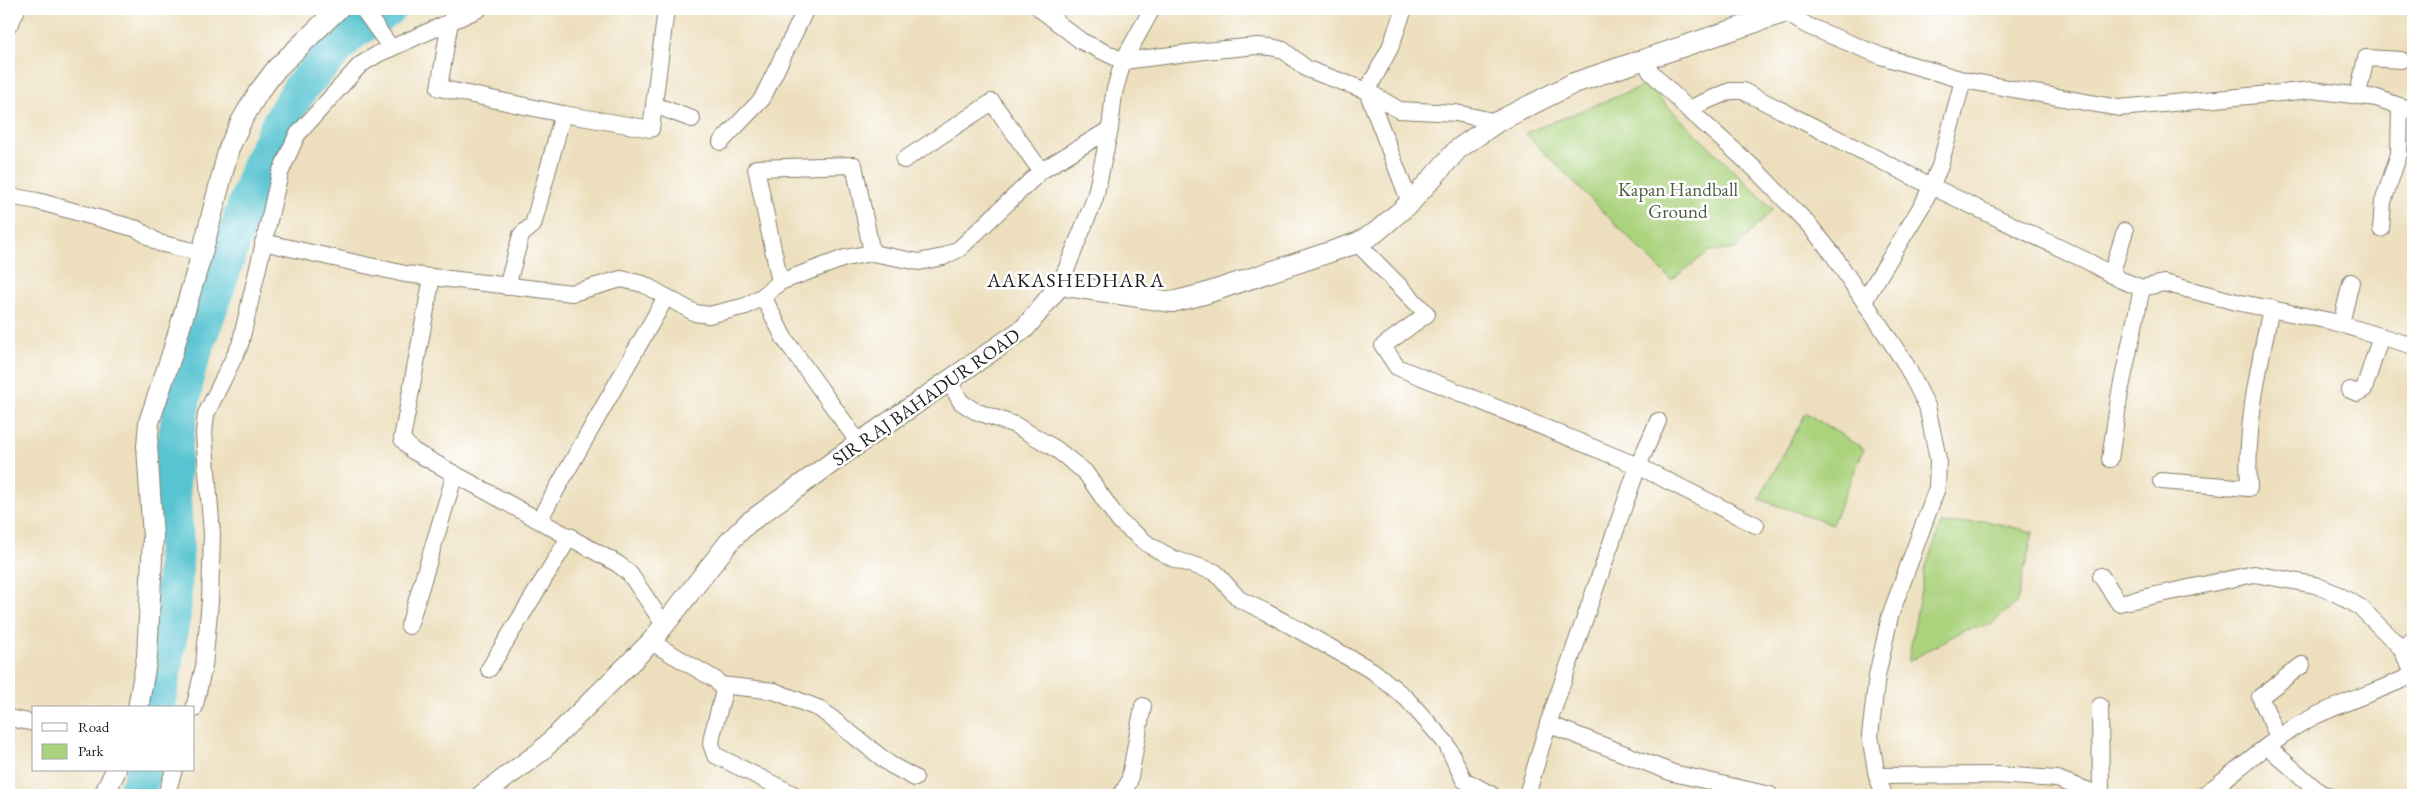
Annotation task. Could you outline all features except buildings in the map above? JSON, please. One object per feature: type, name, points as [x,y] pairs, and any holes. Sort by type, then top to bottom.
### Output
[{"type":"street","points":[[9,22],[15,9]]},
{"type":"street","points":[[138,706],[147,657],[153,538],[147,446],[149,422],[172,354],[202,253],[229,148],[242,120],[258,93],[278,68],[338,9]]},
{"type":"street","points":[[363,9],[391,48]]},
{"type":"street","points":[[194,706],[204,666],[210,600],[212,534],[204,433],[206,414],[240,345],[280,173],[297,136],[360,65],[391,48],[479,9]]},
{"type":"street","points":[[450,21],[439,88],[563,114],[652,129],[666,9]]},
{"type":"street","points":[[721,142],[762,98],[806,9]]},
{"type":"street","points":[[1040,9],[1081,41],[1124,61],[1204,51],[1257,46],[1271,47],[1283,50],[1299,65],[1307,69],[1366,91],[1398,110],[1456,113],[1496,122]]},
{"type":"street","points":[[1152,9],[1124,61],[1114,93],[1110,129],[1095,198],[1060,285],[1172,302],[1204,294],[1357,243],[1375,234],[1410,203],[1458,149],[1496,122],[1574,83],[1790,10],[1808,26],[1881,56],[1963,80],[2119,108],[2306,90],[2358,94],[2378,98],[2406,108],[2399,154],[2383,202],[2381,229]]},
{"type":"street","points":[[1366,91],[1390,48],[1404,9]]},
{"type":"street","points":[[2358,94],[2366,58],[2401,60]]},
{"type":"street","points":[[1645,59],[1650,71],[1688,109],[1755,169],[1809,225],[1845,271],[1906,363],[1927,406],[1938,459],[1937,488],[1890,616],[1877,676],[1870,736],[1876,776],[1884,795]]},
{"type":"street","points":[[1864,301],[1924,202],[1940,166],[1963,80]]},
{"type":"street","points":[[1366,91],[1410,203]]},
{"type":"street","points":[[1688,109],[1730,91],[1743,91],[2111,275],[2142,288],[2164,283],[2236,302],[2341,324],[2413,346]]},
{"type":"street","points":[[904,160],[992,102],[1041,171]]},
{"type":"street","points":[[654,105],[692,119]]},
{"type":"street","points":[[507,287],[521,235],[533,225],[563,114]]},
{"type":"street","points":[[263,242],[405,274],[507,287],[572,293],[621,278],[643,284],[696,313],[709,316],[746,306],[763,296],[780,282],[845,258],[872,254],[919,262],[943,257],[959,249],[1041,171],[1110,129]]},
{"type":"street","points":[[780,282],[756,168],[854,165],[872,254]]},
{"type":"street","points":[[9,196],[37,201],[137,229],[159,243],[202,253]]},
{"type":"street","points":[[2111,275],[2125,231]]},
{"type":"street","points":[[1357,243],[1428,314],[1382,346],[1397,367],[1638,466],[1756,525]]},
{"type":"street","points":[[432,277],[402,439],[414,451],[618,564],[630,574],[665,626]]},
{"type":"street","points":[[2341,324],[2351,282]]},
{"type":"street","name":"SIR RAJ BAHADUR ROAD","points":[[482,795],[540,752],[650,642],[665,626],[730,541],[748,523],[859,443],[1025,328],[1060,285]]},
{"type":"street","points":[[2110,459],[2120,392],[2142,288]]},
{"type":"street","points":[[763,296],[784,338],[859,443]]},
{"type":"street","points":[[539,520],[666,297]]},
{"type":"street","points":[[2161,480],[2249,488],[2247,462],[2252,408],[2271,308]]},
{"type":"street","points":[[2350,390],[2357,393],[2364,389],[2380,336]]},
{"type":"street","points":[[948,381],[962,402],[968,406],[1015,425],[1056,449],[1085,472],[1119,521],[1149,545],[1174,559],[1216,572],[1239,599],[1373,671],[1406,698],[1446,742],[1464,780],[1492,795]]},
{"type":"street","points":[[1527,795],[1548,724],[1638,466],[1658,420]]},
{"type":"street","points":[[409,626],[455,474]]},
{"type":"street","points":[[489,669],[570,536]]},
{"type":"street","points":[[2101,576],[2119,603],[2254,574],[2315,585],[2335,593],[2360,607],[2407,644],[2413,674],[2313,717],[2273,743],[2204,795]]},
{"type":"street","points":[[650,642],[716,680],[724,691],[712,736],[711,744],[715,755],[795,795]]},
{"type":"street","points":[[2302,665],[2260,697],[2273,743],[2319,792],[2326,795]]},
{"type":"street","points":[[720,685],[774,691],[820,709],[891,765],[915,778]]},
{"type":"street","points":[[1121,795],[1129,782],[1143,706]]},
{"type":"street","points":[[1876,776],[1998,775],[2057,779],[2101,795],[2100,706]]},
{"type":"street","points":[[9,718],[32,723]]},
{"type":"street","points":[[1548,724],[1673,773],[1770,795]]},
{"type":"street","points":[[104,795],[115,772]]},
{"type":"street","points":[[166,795],[173,772]]},
{"type":"green space","name":"Kapan Handball Ground","points":[[1646,85],[1773,209],[1735,249],[1710,251],[1671,280],[1525,133]]},
{"type":"green space","points":[[1806,413],[1864,449],[1832,524],[1759,499]]},
{"type":"green space","points":[[1987,521],[2033,532],[2017,602],[1989,626],[1964,630],[1908,662],[1924,572],[1941,524]]},
{"type":"waterway","points":[[157,706],[173,614],[176,542],[172,487],[174,447],[188,370],[259,167],[279,124],[301,87],[350,34],[388,9]]},
{"type":"waterway","points":[[135,795],[144,772]]},
{"type":"district","name":"AAKASHEDHARA","points":[[1076,280]]}]
